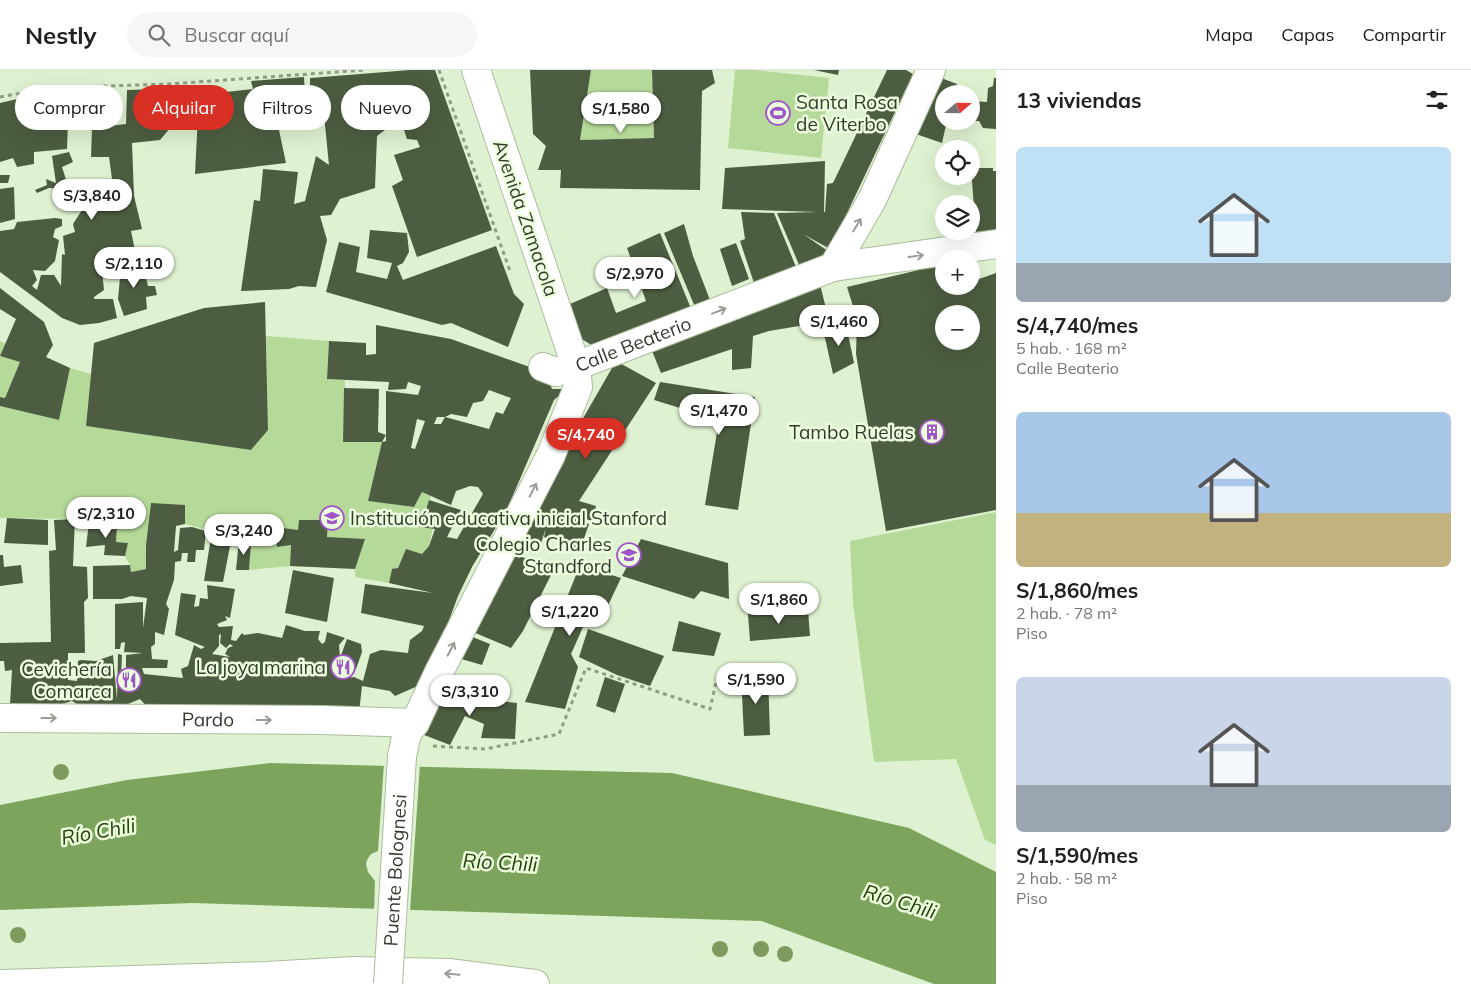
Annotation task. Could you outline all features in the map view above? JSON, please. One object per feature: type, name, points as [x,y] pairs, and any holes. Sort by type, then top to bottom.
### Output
[{"type":"street","name":"Avenida Zamacola","points":[[476,70],[576,366]]},
{"type":"street","points":[[833,267],[872,200],[930,70]]},
{"type":"street","name":"Calle Beaterio","points":[[407,741],[439,672],[551,455],[578,387],[576,366],[833,267],[996,244]]},
{"type":"street","points":[[544,367],[556,372],[576,366]]},
{"type":"street","name":"Pardo","points":[[0,718],[314,720],[407,741]]},
{"type":"street","name":"Puente Bolognesi","points":[[388,984],[407,741]]},
{"type":"street","points":[[0,984],[266,976],[353,971],[448,973],[535,984]]},
{"type":"path","points":[[0,98],[38,90],[76,87],[178,83],[365,70]]},
{"type":"path","points":[[407,741],[485,749],[558,734],[586,668],[710,709],[716,682]]},
{"type":"shaded area","points":[[591,70],[652,70],[654,138],[580,140]]},
{"type":"shaded area","name":"Santa Rosa de Viterbo","points":[[735,70],[755,70],[829,78],[821,158],[728,148]]},
{"type":"shaded area","points":[[266,336],[329,341],[327,379],[345,380],[343,442],[382,442],[368,501],[414,507],[422,492],[431,496],[422,526],[433,528],[429,546],[422,554],[406,549],[398,568],[392,570],[389,583],[355,577],[355,569],[327,537],[327,520],[300,520],[298,530],[276,527],[277,547],[291,545],[290,566],[249,570],[251,544],[232,536],[185,524],[149,525],[146,545],[146,569],[131,572],[130,565],[125,556],[128,543],[116,542],[117,527],[75,519],[0,518],[0,406],[59,420],[70,368],[91,374],[86,426],[251,450],[268,430]]},
{"type":"shaded area","points":[[0,341],[6,344],[0,356]]},
{"type":"shaded area","points":[[0,356],[20,362],[5,398],[0,397]]},
{"type":"shaded area","points":[[996,512],[996,845],[985,840],[956,759],[874,762],[853,603],[850,541]]},
{"type":"water","name":"Río Chili","points":[[270,763],[672,773],[909,828],[996,872],[996,984],[934,984],[761,921],[192,903],[0,910],[0,805],[127,780]]},
{"type":"pier","points":[[384,763],[420,764],[410,912],[374,911],[375,881],[368,872],[366,864],[371,854],[378,851]]},
{"type":"building","points":[[410,70],[435,70],[492,230],[417,257],[392,186],[403,180],[394,155],[420,147],[417,140],[407,139],[404,130],[430,130],[430,85],[341,85],[341,130],[385,130],[377,136],[375,188],[340,199],[331,215],[320,216],[327,240],[316,287],[299,286],[289,289],[241,291],[254,200],[260,201],[263,169],[298,172],[294,204],[305,201],[316,156],[329,165],[326,130],[331,130],[331,85],[310,85],[310,78]]},
{"type":"building","points":[[530,70],[591,70],[580,140],[654,138],[652,70],[712,70],[715,83],[702,91],[700,190],[560,188],[561,170],[538,170],[546,146],[533,134]]},
{"type":"building","points":[[814,70],[839,70],[838,75]]},
{"type":"building","points":[[887,70],[906,70],[913,74],[830,249],[803,234],[828,251],[812,263],[800,267],[777,213],[818,212],[722,209],[725,168],[825,161],[825,212],[827,184],[833,183]]},
{"type":"building","points":[[936,76],[957,84],[935,85],[935,130],[945,130],[943,140],[935,141],[910,132]]},
{"type":"building","points":[[304,77],[304,85],[252,85],[251,81]]},
{"type":"building","points":[[994,78],[996,78],[996,129],[983,128],[980,123],[980,102],[987,102],[988,88],[993,86]]},
{"type":"building","points":[[127,90],[133,90],[133,130],[168,130],[160,140],[132,143],[134,196],[142,229],[131,231],[137,260],[102,270],[104,290],[94,297],[94,299],[113,299],[117,318],[99,323],[80,325],[62,318],[0,272],[0,231],[14,229],[17,222],[62,219],[62,226],[55,229],[53,237],[59,240],[55,261],[45,271],[33,270],[37,280],[32,286],[37,290],[41,275],[54,275],[61,286],[62,254],[65,255],[63,236],[75,232],[73,224],[82,210],[107,205],[104,180],[112,179],[109,157],[91,157],[92,130],[123,130],[123,124],[126,124]]},
{"type":"building","points":[[244,90],[244,130],[279,130],[286,163],[195,174],[197,130],[234,130],[234,91]]},
{"type":"building","points":[[15,100],[15,130],[68,130],[67,149],[34,152],[34,164],[17,167],[13,158],[0,162],[0,103]]},
{"type":"building","points":[[69,152],[73,162],[62,167],[69,189],[49,188],[37,193],[35,190],[47,185],[46,179],[56,183],[52,156]]},
{"type":"building","points":[[980,168],[993,168],[993,171],[996,171],[996,233],[980,234],[980,195],[973,195],[972,185],[980,185]]},
{"type":"building","points":[[0,175],[10,175],[8,183],[0,183]]},
{"type":"building","points":[[14,187],[15,219],[0,223],[0,189]]},
{"type":"building","points":[[741,212],[774,213],[796,267],[754,283],[740,241],[745,239]]},
{"type":"building","points":[[684,224],[693,256],[710,300],[695,307],[664,233]]},
{"type":"building","points":[[370,230],[407,233],[409,252],[403,263],[397,266],[403,280],[496,246],[514,294],[524,304],[508,347],[451,323],[442,325],[326,292],[339,242],[360,247],[356,272],[387,279],[392,263],[367,258]]},
{"type":"building","points":[[660,233],[692,311],[598,349],[580,338],[570,304],[607,288],[616,313],[646,301],[627,248]]},
{"type":"building","points":[[736,243],[749,279],[732,286],[720,249]]},
{"type":"building","points":[[142,262],[148,286],[155,286],[157,295],[146,297],[147,309],[124,316],[118,299],[121,267]]},
{"type":"building","name":"Tambo Ruelas","points":[[935,266],[935,295],[980,295],[980,279],[996,273],[996,510],[886,531],[856,354],[857,319],[847,287]]},
{"type":"building","points":[[819,280],[829,321],[769,331],[753,336],[751,368],[732,370],[732,349],[661,373],[650,346]]},
{"type":"building","points":[[0,288],[44,322],[53,345],[46,357],[70,368],[59,420],[0,406],[0,397],[5,398],[20,362],[0,356],[16,319],[0,309]]},
{"type":"building","points":[[265,302],[268,430],[251,450],[86,426],[94,343],[204,308]]},
{"type":"building","points":[[846,324],[854,363],[833,374],[823,329]]},
{"type":"building","points":[[376,325],[451,339],[546,373],[552,389],[561,389],[562,393],[554,400],[507,509],[472,567],[420,685],[395,696],[390,691],[362,686],[359,713],[149,709],[140,699],[128,704],[77,704],[72,701],[62,704],[10,705],[12,670],[5,671],[4,661],[0,661],[0,643],[51,642],[49,551],[56,550],[54,520],[75,519],[73,566],[87,567],[88,598],[84,602],[85,653],[68,653],[68,680],[77,681],[78,661],[96,661],[113,655],[117,700],[118,654],[122,655],[121,675],[126,675],[126,655],[143,653],[124,652],[125,642],[121,643],[120,649],[115,649],[115,604],[143,602],[143,628],[147,598],[131,596],[122,599],[93,599],[93,566],[130,565],[131,572],[146,569],[146,545],[151,503],[185,505],[185,524],[176,526],[174,552],[178,550],[180,528],[192,527],[206,531],[204,550],[196,550],[195,562],[187,562],[188,553],[182,553],[181,561],[175,562],[174,580],[166,604],[169,609],[164,635],[155,632],[155,644],[151,647],[152,659],[168,660],[167,668],[142,668],[144,674],[183,678],[181,669],[188,666],[194,645],[201,649],[205,647],[175,635],[181,593],[196,595],[194,607],[199,606],[200,598],[208,599],[207,585],[235,589],[230,618],[225,616],[227,620],[217,624],[219,627],[233,626],[231,640],[236,641],[242,633],[244,635],[258,633],[282,638],[286,625],[305,631],[320,631],[318,639],[322,644],[325,642],[327,632],[345,638],[339,645],[340,658],[347,639],[361,644],[362,652],[356,669],[344,672],[344,678],[354,677],[363,681],[370,654],[381,650],[408,653],[410,640],[422,631],[424,626],[361,613],[365,584],[433,593],[389,583],[392,569],[398,568],[406,549],[422,554],[429,546],[435,529],[421,527],[429,500],[461,510],[447,537],[457,539],[483,494],[478,487],[470,486],[456,491],[451,505],[422,492],[414,507],[368,501],[382,442],[386,441],[386,391],[418,395],[421,386],[408,382],[406,389],[388,390],[389,382],[327,379],[329,341],[366,343],[366,355],[376,354]],"holes":[[[489,390],[511,398],[503,414],[496,412],[489,429],[445,417],[451,414],[467,417],[473,403],[483,401]],[[437,417],[445,417],[441,424],[434,424]],[[417,419],[425,421],[415,449],[411,448]],[[221,634],[220,643],[226,648],[230,644],[233,646],[228,648],[225,654],[230,657],[212,654],[219,646],[219,635]]]},
{"type":"building","points":[[616,361],[656,383],[579,501],[596,506],[593,521],[555,511],[589,524],[580,550],[544,537],[546,528],[541,543],[516,535]]},
{"type":"building","points":[[660,382],[755,397],[738,510],[705,505],[719,420],[654,400]]},
{"type":"building","points":[[344,388],[379,389],[378,432],[386,435],[382,442],[343,442]]},
{"type":"building","points":[[7,518],[48,520],[48,545],[4,543]]},
{"type":"building","points":[[299,520],[328,520],[327,537],[365,539],[355,569],[290,566],[291,545],[277,547],[276,527],[298,530]]},
{"type":"building","points":[[89,522],[117,527],[116,542],[128,543],[125,556],[104,555],[105,545],[86,547]]},
{"type":"building","points":[[212,531],[232,536],[223,582],[204,581]]},
{"type":"building","points":[[641,539],[728,563],[729,599],[701,591],[694,599],[622,576]]},
{"type":"building","points":[[239,540],[251,544],[249,570],[236,570]]},
{"type":"building","points":[[511,553],[554,569],[523,631],[511,648],[473,632]]},
{"type":"building","points":[[0,555],[3,555],[4,567],[21,565],[23,583],[0,586]]},
{"type":"building","points":[[580,565],[621,578],[604,614],[591,614],[571,654],[578,667],[565,709],[525,702]]},
{"type":"building","points":[[293,570],[334,578],[327,622],[285,613]]},
{"type":"building","points":[[808,610],[810,636],[750,641],[748,614]]},
{"type":"building","points":[[679,621],[721,633],[714,656],[672,651]]},
{"type":"building","points":[[588,629],[664,656],[650,686],[617,675],[579,657]]},
{"type":"building","points":[[460,632],[490,644],[482,665],[451,656]]},
{"type":"building","points":[[768,674],[770,735],[744,736],[741,675]]},
{"type":"building","points":[[605,677],[625,684],[615,713],[596,706]]},
{"type":"building","points":[[442,692],[517,703],[515,739],[481,738],[484,724],[465,716],[450,745],[419,733]]},
{"type":"place","name":"Santa Rosa de Viterbo","points":[[778,113]]},
{"type":"place","name":"Tambo Ruelas","points":[[932,432]]},
{"type":"place","name":"Institución educativa inicial Stanford","points":[[332,518]]},
{"type":"place","name":"Colegio Charles Standford","points":[[629,555]]},
{"type":"place","name":"La joya marina","points":[[343,667]]},
{"type":"place","name":"Cevichería Comarca","points":[[129,680]]}]
